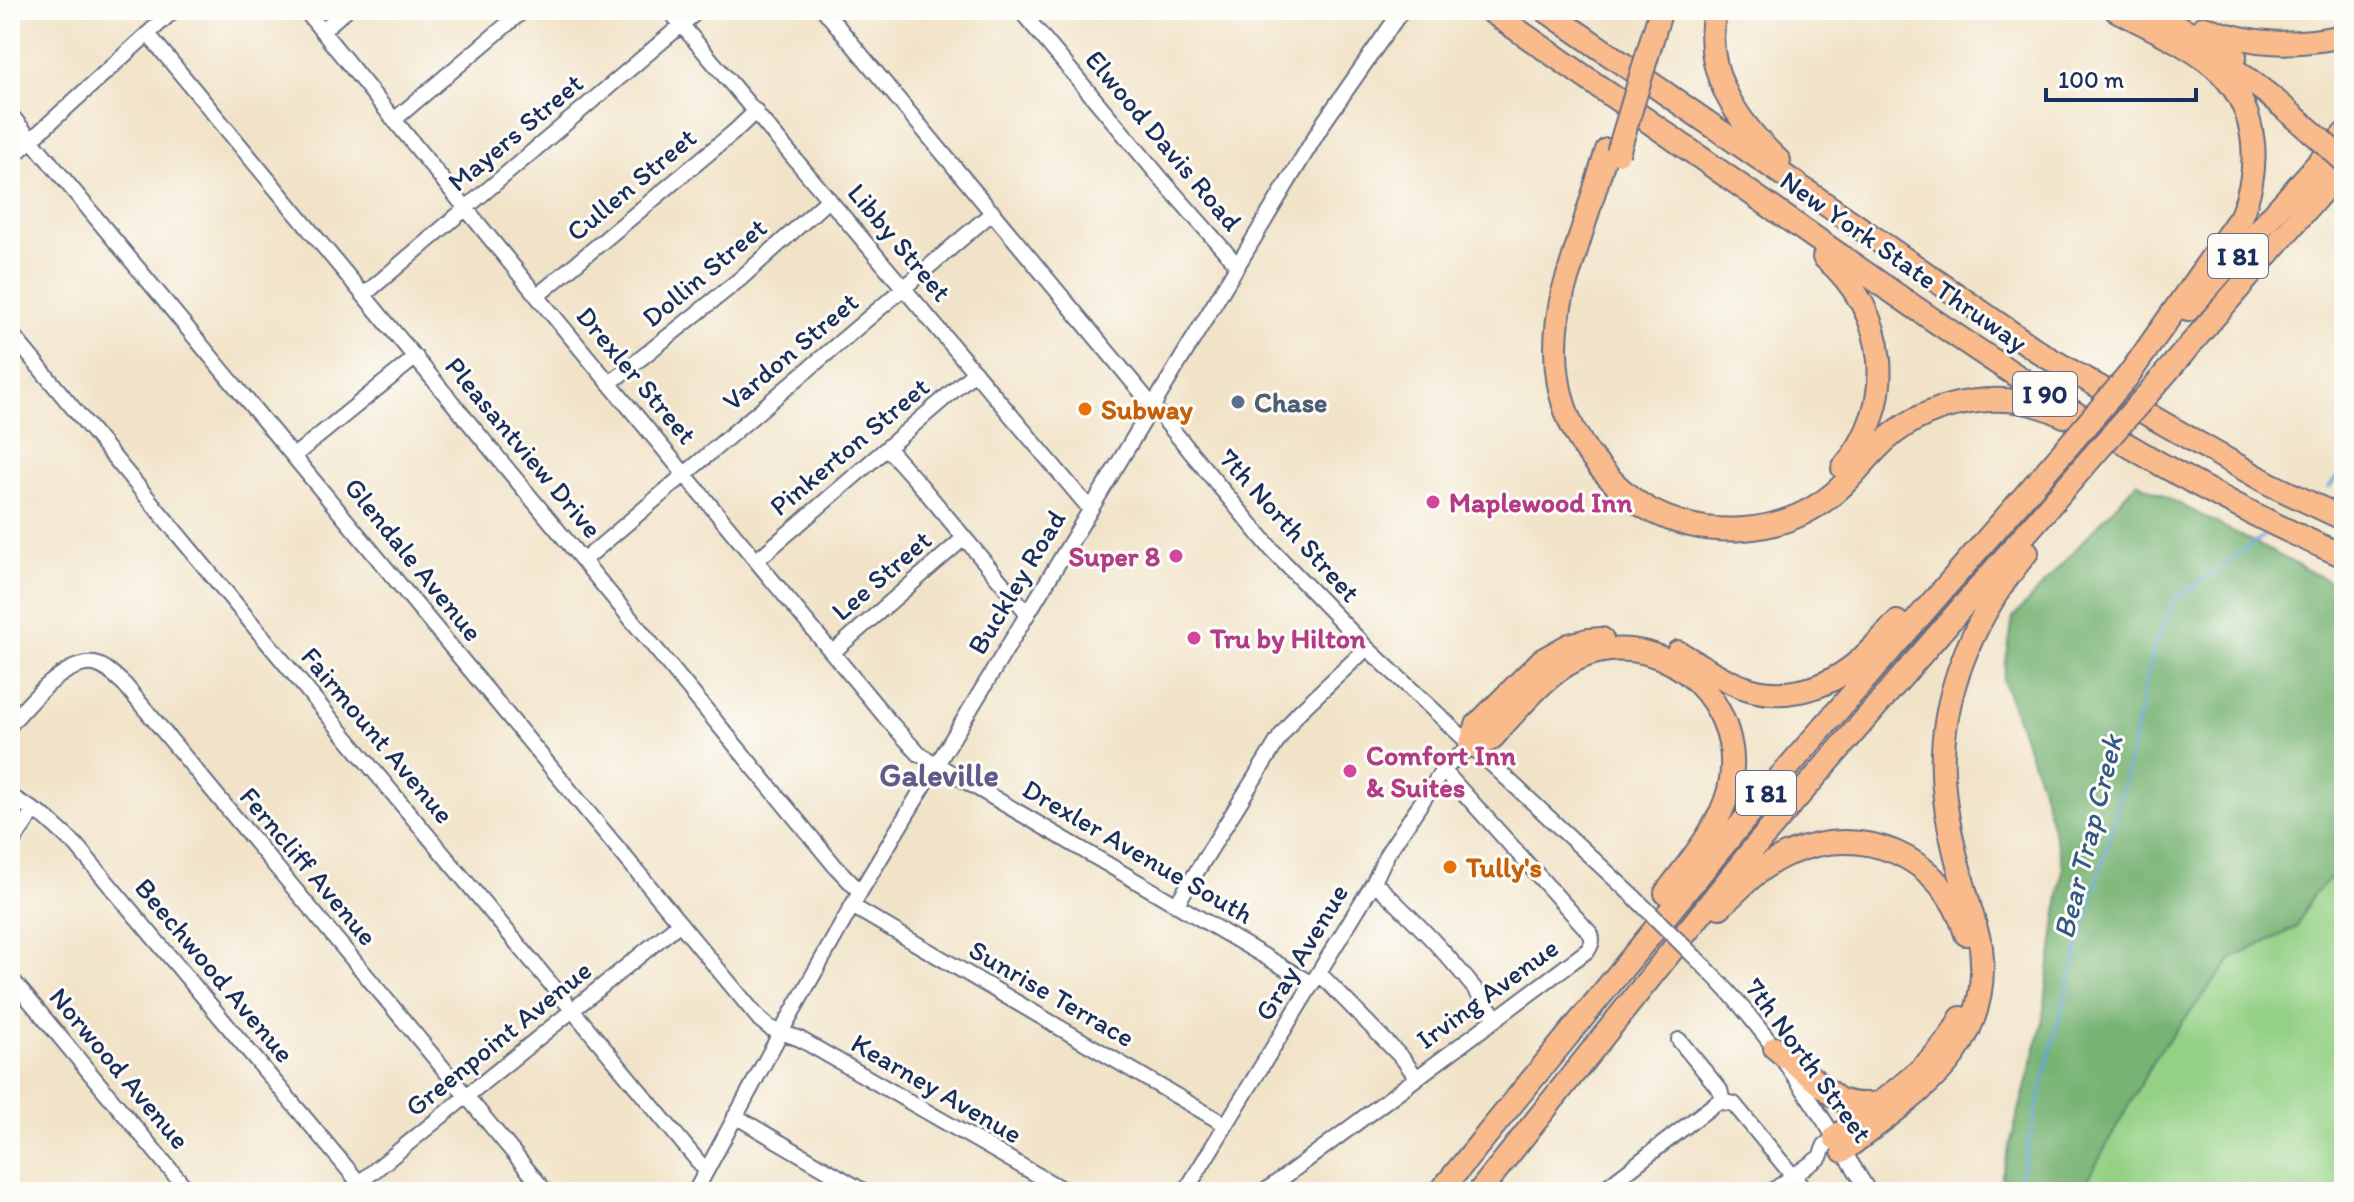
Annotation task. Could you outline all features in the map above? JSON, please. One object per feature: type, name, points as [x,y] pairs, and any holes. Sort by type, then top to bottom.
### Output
[{"type":"highway","name":"New York State Thruway","points":[[1489,10],[1963,341],[2064,406],[2200,486],[2344,556]]},
{"type":"highway","name":"New York State Thruway","points":[[1545,10],[2045,356],[2270,484],[2344,519]]},
{"type":"highway","points":[[1647,38],[1649,10]]},
{"type":"highway","points":[[1661,10],[1647,38],[1613,152],[1575,302],[1568,337],[1570,380],[1577,408],[1601,454],[1638,489],[1656,501],[1702,517],[1757,517],[1784,509],[1808,497],[1832,480],[1850,459],[1865,436],[1874,410],[1880,363],[1877,338],[1859,295],[1841,271],[1765,202]]},
{"type":"highway","points":[[1716,10],[1713,45],[1725,93],[1735,113],[1762,144],[1842,218]]},
{"type":"highway","points":[[2155,10],[2170,22],[2221,47],[2249,65],[2344,146]]},
{"type":"highway","points":[[2165,10],[2217,32],[2272,44],[2344,36]]},
{"type":"highway","points":[[2119,12],[2199,48],[2236,69],[2330,135],[2344,164]]},
{"type":"highway","points":[[2119,12],[2181,44],[2221,73],[2237,95],[2250,122],[2255,169],[2241,216],[2128,376]]},
{"type":"highway","name":"I 81","points":[[1440,1192],[1772,786],[2128,376],[2219,278],[2330,135]]},
{"type":"highway","points":[[1613,152],[1563,292],[1554,359],[1558,385],[1576,436],[1609,478],[1648,509],[1699,528],[1732,531],[1785,520],[1809,510],[1832,495],[1886,439],[1905,425],[1931,411],[1966,401],[2023,403],[2056,412],[2200,486]]},
{"type":"highway","name":"I 81","points":[[1479,1192],[1763,838],[2344,164]]},
{"type":"highway","points":[[2288,231],[2344,178]]},
{"type":"highway","points":[[1839,1144],[1940,1072],[1956,1055],[1976,1016],[1983,969],[1981,947],[1951,830],[1943,778],[1943,733],[1953,685],[1966,650],[1987,610],[2053,520],[2091,458]]},
{"type":"highway","points":[[1470,746],[1477,725],[1542,660],[1569,645],[1588,640],[1636,639],[1664,645],[1723,679],[1762,692],[1801,691],[1825,684],[1853,666],[2014,497],[2044,474]]},
{"type":"highway","points":[[1470,746],[1491,740],[1547,679],[1567,665],[1604,650],[1632,651],[1654,655],[1682,669],[1698,682],[1720,710],[1732,756],[1728,792],[1709,834],[1498,1120]]},
{"type":"highway","points":[[1648,978],[1760,870],[1812,844],[1856,841],[1877,845],[1898,853],[1930,874],[1962,919],[1971,951],[1971,985],[1965,1008],[1957,1027],[1941,1049],[1879,1103],[1839,1144]]},
{"type":"highway","points":[[1775,1048],[1838,1099],[1866,1105],[1879,1103]]},
{"type":"street","points":[[10,159],[174,10]]},
{"type":"street","name":"Drexler Street","points":[[305,10],[888,720],[919,754],[936,765]]},
{"type":"street","points":[[322,31],[346,10]]},
{"type":"street","points":[[394,120],[524,10]]},
{"type":"street","name":"Libby Street","points":[[669,10],[1090,509]]},
{"type":"street","name":"Mayers Street","points":[[365,294],[699,10]]},
{"type":"street","name":"7th North Street","points":[[824,10],[1273,551],[1367,648],[1634,897],[1726,988],[1775,1048],[1869,1192]]},
{"type":"street","name":"Elwood Davis Road","points":[[1020,10],[1238,266]]},
{"type":"street","name":"Buckley Road","points":[[695,1192],[860,892],[1324,122],[1402,10]]},
{"type":"street","name":"Pleasantview Drive","points":[[148,34],[835,866],[860,892]]},
{"type":"street","name":"Cullen Street","points":[[537,296],[756,111]]},
{"type":"street","name":"Glendale Avenue","points":[[10,114],[760,1020],[781,1032]]},
{"type":"street","name":"Dollin Street","points":[[610,383],[740,279],[829,199]]},
{"type":"street","name":"Vardon Street","points":[[584,560],[993,212]]},
{"type":"street","name":"Fairmount Avenue","points":[[10,332],[706,1171]]},
{"type":"street","points":[[295,455],[416,357]]},
{"type":"street","name":"Pinkerton Street","points":[[757,560],[975,372]]},
{"type":"street","points":[[887,448],[1028,614]]},
{"type":"street","name":"Lee Street","points":[[833,652],[964,538]]},
{"type":"street","points":[[1176,905],[1280,737],[1298,713],[1367,648]]},
{"type":"street","name":"Ferncliff Avenue","points":[[10,725],[37,694],[78,666],[94,664],[109,671],[135,697],[546,1192]]},
{"type":"street","name":"Gray Avenue","points":[[1185,1192],[1374,882],[1387,854],[1443,770],[1470,746]]},
{"type":"street","name":"Drexler Avenue South","points":[[936,765],[1176,905],[1315,978],[1403,1059],[1416,1077]]},
{"type":"street","name":"Irving Avenue","points":[[1264,1192],[1592,944],[1593,937],[1566,904],[1443,770]]},
{"type":"street","name":"Beechwood Avenue","points":[[10,796],[34,810],[76,845],[358,1189]]},
{"type":"street","points":[[10,846],[34,810]]},
{"type":"street","points":[[1374,882],[1401,907],[1471,985],[1496,1018]]},
{"type":"street","name":"Sunrise Terrace","points":[[852,906],[1226,1125]]},
{"type":"street","name":"Greenpoint Avenue","points":[[358,1189],[680,923]]},
{"type":"street","name":"Norwood Avenue","points":[[10,977],[189,1192]]},
{"type":"street","name":"Kearney Avenue","points":[[781,1032],[800,1039],[1067,1192]]},
{"type":"street","points":[[1679,1040],[1720,1090],[1723,1102]]},
{"type":"street","points":[[1607,1190],[1716,1103],[1723,1102],[1734,1104],[1806,1192]]},
{"type":"street","points":[[735,1116],[865,1192]]},
{"type":"street","points":[[1771,1192],[1820,1157],[1833,1156],[1839,1144]]},
{"type":"green space","points":[[2137,482],[2344,589],[2344,866],[2312,896],[2297,927],[2233,958],[2155,1057],[2081,1192],[2050,1192],[2001,1178],[2042,1025],[2063,866],[2041,785],[2003,680],[2013,618]]},
{"type":"green space","points":[[2344,866],[2344,1189],[2336,1192],[2081,1192],[2155,1057],[2233,958],[2297,927],[2312,896]]},
{"type":"waterway","name":"Bear Trap Creek","points":[[2329,488],[2344,469]]},
{"type":"waterway","name":"Bear Trap Creek","points":[[2017,1192],[2052,1045],[2126,776],[2153,650],[2174,600],[2264,536]]},
{"type":"place","name":"Chase","points":[[1238,402]]},
{"type":"place","name":"Subway","points":[[1085,409]]},
{"type":"place","name":"Maplewood Inn","points":[[1433,502]]},
{"type":"place","name":"Super 8","points":[[1176,556]]},
{"type":"place","name":"Tru by Hilton","points":[[1194,638]]},
{"type":"place","name":"Comfort Inn & Suites","points":[[1350,771]]},
{"type":"place","name":"Tully's","points":[[1450,867]]},
{"type":"district","name":"Galeville","points":[[939,775]]}]
